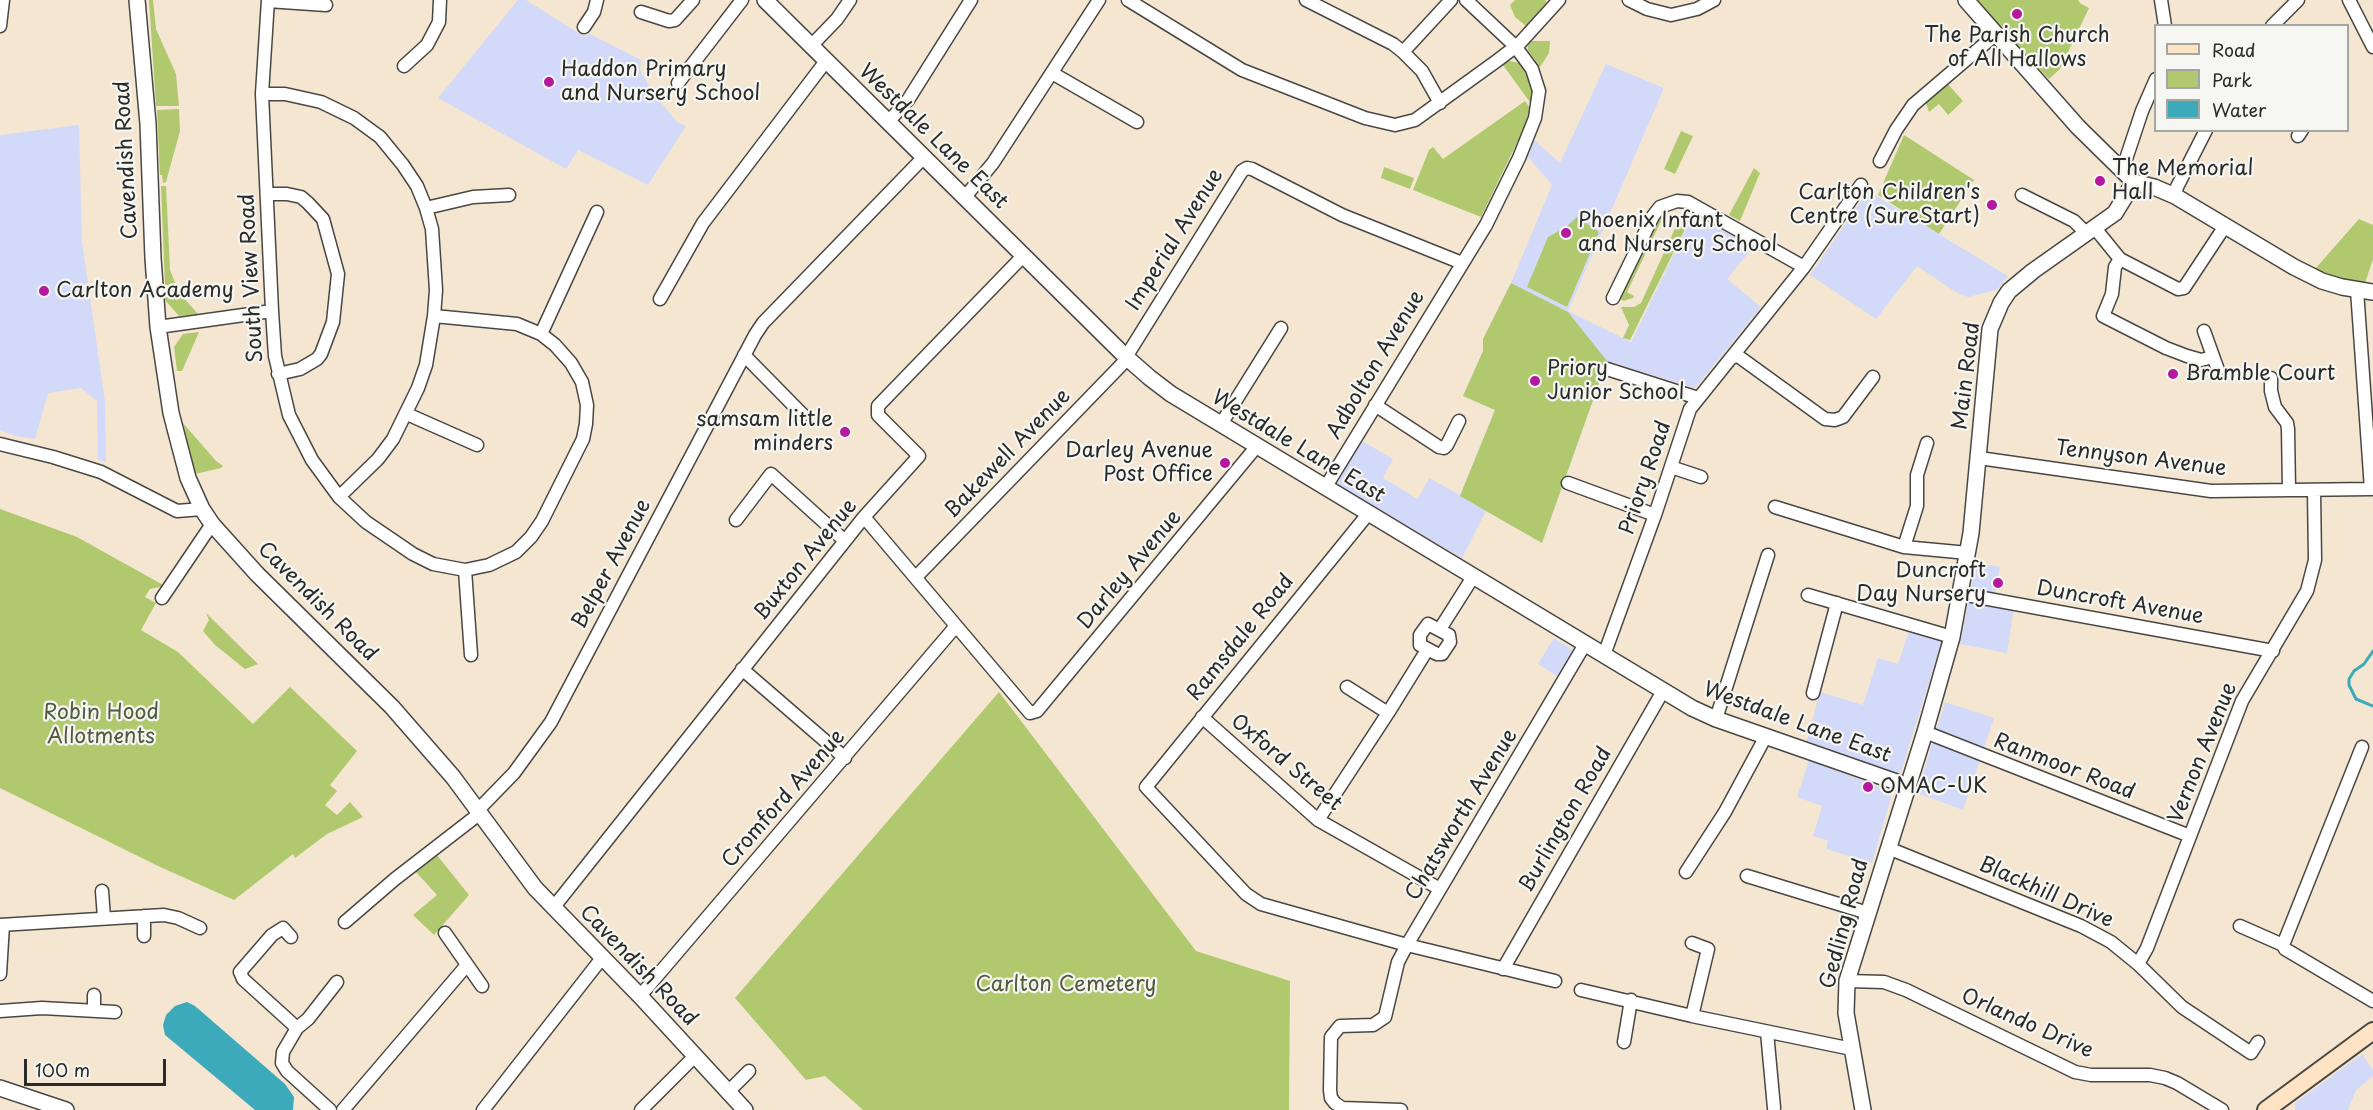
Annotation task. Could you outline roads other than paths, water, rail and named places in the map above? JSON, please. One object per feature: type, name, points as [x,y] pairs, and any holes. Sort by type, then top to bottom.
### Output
[{"type":"main road","points":[[2273,1109],[2373,1031]]},
{"type":"street","points":[[0,26],[3,0]]},
{"type":"street","name":"Cavendish Road","points":[[137,0],[148,124],[158,327],[171,413],[188,477],[202,509],[212,524],[257,574],[392,707],[453,777],[515,864],[553,908],[640,996],[745,1110]]},
{"type":"street","name":"South View Road","points":[[326,5],[268,0],[262,94],[272,311],[278,374],[289,415],[312,460],[339,497],[376,530],[413,554],[433,564],[465,570],[489,565],[516,552],[531,537],[583,439],[587,405],[582,382],[572,363],[542,334],[518,324],[434,316]]},
{"type":"street","points":[[404,66],[427,45],[439,22],[440,0]]},
{"type":"street","points":[[584,27],[594,12],[597,0]]},
{"type":"street","points":[[641,12],[669,21],[675,20],[693,0]]},
{"type":"street","points":[[678,83],[742,0]]},
{"type":"street","name":"Westdale Lane East","points":[[765,0],[1127,357],[1171,394],[1663,691],[1716,719],[1908,786]]},
{"type":"street","points":[[811,46],[837,19],[850,0]]},
{"type":"street","points":[[889,122],[908,100],[971,0]]},
{"type":"street","points":[[965,197],[993,163],[1099,0]]},
{"type":"street","points":[[1128,0],[1242,70],[1365,118],[1400,125],[1415,120],[1440,103],[1524,39],[1559,0]]},
{"type":"street","points":[[1306,0],[1393,44],[1404,52],[1422,71],[1440,103]]},
{"type":"street","points":[[1404,52],[1452,0]]},
{"type":"street","name":"Adbolton Avenue","points":[[1325,488],[1486,225],[1519,158],[1539,102],[1539,91],[1534,73],[1515,46],[1466,0]]},
{"type":"street","points":[[1629,0],[1647,9],[1671,15],[1697,9],[1714,0]]},
{"type":"street","points":[[1966,0],[2078,127],[2134,182],[2175,196],[2294,267],[2322,281],[2365,291]]},
{"type":"street","points":[[2161,0],[2165,24]]},
{"type":"street","points":[[2277,24],[2298,0]]},
{"type":"street","points":[[2349,0],[2373,47]]},
{"type":"street","points":[[1880,161],[1896,129],[1913,105],[1995,35]]},
{"type":"street","points":[[660,300],[703,223],[826,61]]},
{"type":"street","points":[[1052,73],[1137,122]]},
{"type":"street","points":[[2120,168],[2125,162],[2154,84]]},
{"type":"street","points":[[262,94],[285,94],[321,102],[354,118],[380,137],[417,186],[426,208],[435,253],[434,316],[426,365],[393,439],[378,459],[339,497]]},
{"type":"street","points":[[2175,196],[2177,187],[2205,132]]},
{"type":"street","name":"Belper Avenue","points":[[345,922],[478,813],[514,773],[551,722],[763,323],[924,157]]},
{"type":"street","name":"Imperial Avenue","points":[[1127,357],[1246,168],[1378,231],[1462,263]]},
{"type":"street","name":"Main Road","points":[[1908,786],[1952,637],[1961,594],[1979,458],[1988,343],[1993,321],[2001,303],[2020,281],[2115,213],[2134,182]]},
{"type":"street","name":"Priory Road","points":[[1604,654],[1655,515],[1690,410],[1804,267],[1861,185]]},
{"type":"street","points":[[267,194],[301,197],[308,203],[322,219],[338,274],[333,322],[321,354],[300,369],[278,374]]},
{"type":"street","points":[[426,208],[473,197],[509,195]]},
{"type":"street","points":[[2022,195],[2090,230],[2120,259],[2178,289],[2184,288],[2225,225]]},
{"type":"street","points":[[1613,298],[1653,216],[1660,207],[1677,201],[1688,202],[1804,267]]},
{"type":"street","points":[[542,334],[597,212]]},
{"type":"street","name":"Buxton Avenue","points":[[553,908],[864,517],[919,456],[878,415],[878,406],[1024,255]]},
{"type":"street","points":[[2120,259],[2115,267],[2112,294],[2103,316],[2166,348],[2187,356],[2201,360],[2214,357]]},
{"type":"street","name":"Tennyson Avenue","points":[[1979,458],[2211,490],[2370,489],[2365,291]]},
{"type":"street","points":[[158,327],[272,311]]},
{"type":"street","points":[[1221,424],[1281,328]]},
{"type":"street","points":[[2204,331],[2218,370]]},
{"type":"street","points":[[744,355],[803,414]]},
{"type":"street","points":[[1734,357],[1738,356],[1825,419],[1835,420],[1842,417],[1873,377]]},
{"type":"street","name":"Bakewell Avenue","points":[[916,577],[1127,357]]},
{"type":"street","points":[[1606,369],[1698,398]]},
{"type":"street","points":[[2271,378],[2275,407],[2287,423],[2288,429],[2289,490]]},
{"type":"street","points":[[1375,405],[1439,447],[1444,448],[1447,445],[1459,422]]},
{"type":"street","points":[[406,414],[477,445]]},
{"type":"street","points":[[1904,547],[1917,506],[1917,475],[1927,443]]},
{"type":"street","points":[[0,444],[101,472],[177,511],[202,509]]},
{"type":"street","name":"Darley Avenue","points":[[956,626],[1030,713],[1037,711],[1257,446]]},
{"type":"street","points":[[1671,467],[1701,477]]},
{"type":"street","points":[[736,520],[771,474],[845,541]]},
{"type":"street","points":[[1568,483],[1655,515]]},
{"type":"street","name":"Vernon Avenue","points":[[2138,964],[2242,701],[2300,605],[2313,574],[2315,560],[2314,491]]},
{"type":"street","points":[[1775,507],[1904,547],[1968,553]]},
{"type":"street","name":"Ramsdale Road","points":[[1368,514],[1146,787],[1246,894],[1261,904],[1407,945]]},
{"type":"street","points":[[864,517],[956,626]]},
{"type":"street","points":[[162,598],[212,524]]},
{"type":"street","points":[[1716,719],[1768,555]]},
{"type":"street","points":[[465,570],[471,656]]},
{"type":"street","points":[[1318,820],[1427,650],[1420,645],[1418,640],[1425,627],[1432,625],[1440,629],[1473,577]]},
{"type":"street","name":"Duncroft Avenue","points":[[1961,594],[2273,651]]},
{"type":"street","points":[[1808,595],[1952,637]]},
{"type":"street","points":[[1813,693],[1837,603]]},
{"type":"street","name":"Cromford Avenue","points":[[640,996],[956,626]]},
{"type":"street","name":"Chatsworth Avenue","points":[[1401,1110],[1342,1108],[1331,1098],[1331,1037],[1340,1026],[1346,1024],[1373,1025],[1380,1022],[1387,1012],[1398,962],[1407,945],[1585,644]]},
{"type":"street","points":[[742,669],[845,758]]},
{"type":"street","points":[[1347,687],[1388,713]]},
{"type":"street","name":"Burlington Road","points":[[1503,969],[1663,691]]},
{"type":"street","name":"Oxford Street","points":[[1202,717],[1318,820],[1440,889]]},
{"type":"street","name":"Ranmoor Road","points":[[1925,732],[2190,836]]},
{"type":"street","points":[[1686,873],[1725,812],[1766,736]]},
{"type":"street","points":[[2283,945],[2362,747]]},
{"type":"street","name":"Gedling Road","points":[[1863,1110],[1845,1003],[1848,981],[1908,786]]},
{"type":"street","name":"Blackhill Drive","points":[[1888,848],[2081,926],[2111,942],[2138,964],[2182,1007],[2251,1053],[2258,1042]]},
{"type":"street","points":[[1747,876],[1868,913]]},
{"type":"street","points":[[102,891],[104,918]]},
{"type":"street","points":[[0,974],[2,925],[164,915],[178,918],[200,928]]},
{"type":"street","points":[[144,916],[144,936]]},
{"type":"street","points":[[2240,926],[2283,945],[2285,949],[2373,1000]]},
{"type":"street","points":[[291,937],[283,928],[268,947],[244,965],[240,972],[243,979],[297,1028]]},
{"type":"street","points":[[445,933],[482,986]]},
{"type":"street","points":[[1692,943],[1708,950],[1692,1016]]},
{"type":"street","points":[[1407,945],[1555,981]]},
{"type":"street","points":[[483,1110],[602,958]]},
{"type":"street","points":[[344,1110],[467,965]]},
{"type":"street","name":"Orlando Drive","points":[[1848,981],[1872,981],[1914,993],[2075,1072],[2091,1075],[2150,1075],[2165,1078],[2222,1110]]},
{"type":"street","points":[[330,1110],[286,1071],[282,1063],[283,1052],[297,1028],[308,1019],[337,982]]},
{"type":"street","points":[[1581,990],[1852,1049]]},
{"type":"street","points":[[94,995],[94,1011]]},
{"type":"street","points":[[1624,1042],[1631,1000]]},
{"type":"street","points":[[0,1011],[51,1008],[115,1012]]},
{"type":"street","points":[[1767,1032],[1774,1108]]},
{"type":"street","points":[[641,1110],[695,1056]]},
{"type":"street","points":[[728,1092],[749,1070]]},
{"type":"street","points":[[0,1088],[45,1107],[66,1110]]},
{"type":"water","points":[[187,1002],[195,1006],[285,1084],[294,1097],[293,1110],[255,1110],[165,1035],[163,1025],[166,1015],[175,1006]]},
{"type":"waterway","points":[[2373,651],[2349,679],[2349,685],[2356,699],[2373,706]]},
{"type":"place","name":"The Parish Church of All Hallows","points":[[2017,14]]},
{"type":"place","name":"Haddon Primary and Nursery School","points":[[549,82]]},
{"type":"place","name":"The Memorial Hall","points":[[2100,181]]},
{"type":"place","name":"Carlton Children's Centre (SureStart)","points":[[1992,205]]},
{"type":"place","name":"Phoenix Infant and Nursery School","points":[[1566,233]]},
{"type":"place","name":"Carlton Academy","points":[[44,291]]},
{"type":"place","name":"Bramble Court","points":[[2173,374]]},
{"type":"place","name":"Priory Junior School","points":[[1535,381]]},
{"type":"place","name":"samsam little minders","points":[[845,432]]},
{"type":"place","name":"Darley Avenue Post Office","points":[[1225,463]]},
{"type":"place","name":"Duncroft Day Nursery","points":[[1998,583]]},
{"type":"place","name":"OMAC-UK","points":[[1868,787]]},
{"type":"park label","name":"Robin Hood Allotments","points":[[101,725]]},
{"type":"park label","name":"Carlton Cemetery","points":[[1066,985]]}]
